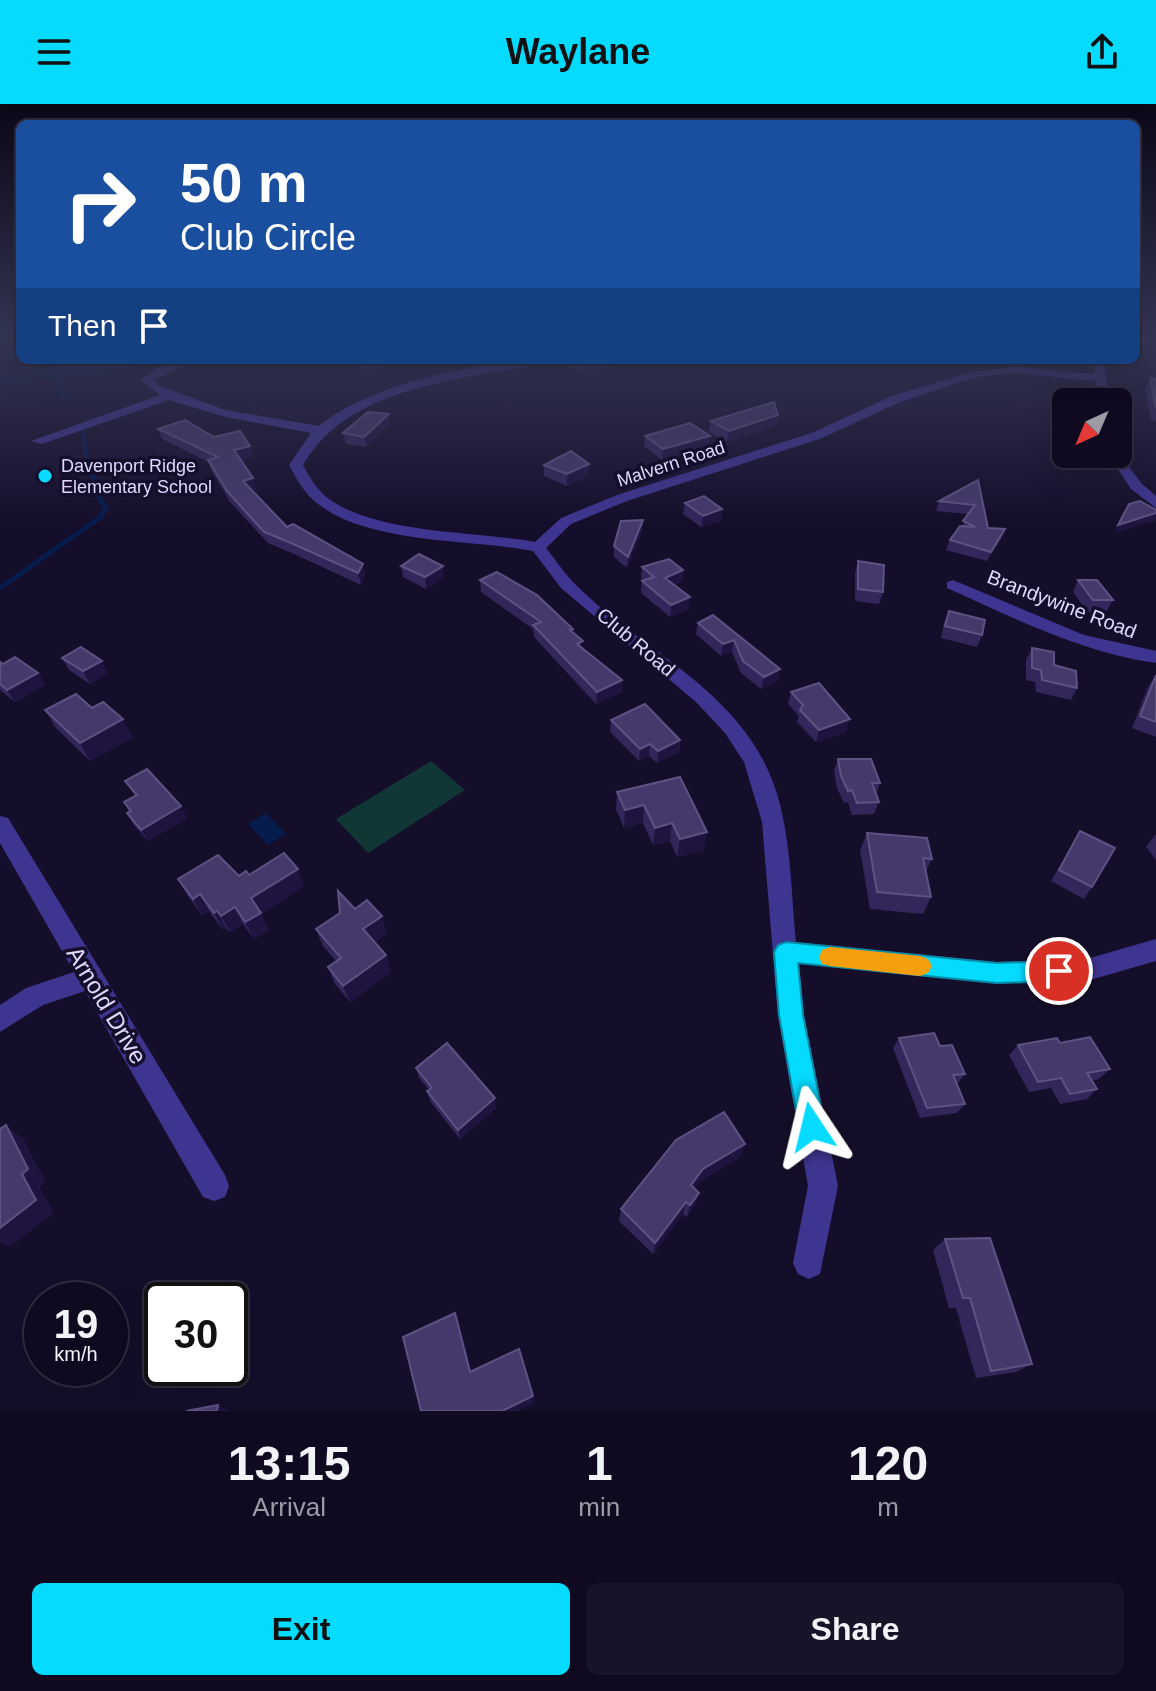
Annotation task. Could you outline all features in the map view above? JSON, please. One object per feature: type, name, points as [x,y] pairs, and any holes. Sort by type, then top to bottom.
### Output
[{"type":"street","points":[[37,441],[158,400]]},
{"type":"street","points":[[183,400],[224,413],[319,430]]},
{"type":"street","points":[[371,400],[333,419],[302,448],[296,465],[305,486],[325,505],[381,528],[497,539],[538,547]]},
{"type":"street","name":"Malvern Road","points":[[538,547],[566,521],[622,498],[818,435],[894,400]]},
{"type":"street","points":[[1124,468],[1136,486],[1156,504]]},
{"type":"street","name":"Club Road","points":[[538,547],[567,585],[703,698],[732,728],[754,761],[773,822],[791,1015],[823,1186],[809,1263]]},
{"type":"street","name":"Brandywine Road","points":[[953,585],[1075,636],[1133,655],[1156,657]]},
{"type":"street","name":"Arnold Drive","points":[[0,824],[214,1186]]},
{"type":"street","points":[[786,952],[997,973],[1090,969],[1156,950]]},
{"type":"street","points":[[0,1020],[35,996],[91,978]]},
{"type":"green space","points":[[431,761],[465,790],[368,853],[336,819]]},
{"type":"water","points":[[266,813],[286,834],[268,845],[248,824]]},
{"type":"building","points":[[774,402],[778,415],[729,431],[711,421]]},
{"type":"building","points":[[368,412],[389,414],[364,437],[343,433]]},
{"type":"building","points":[[185,420],[214,437],[240,431],[250,446],[234,450],[253,478],[243,481],[287,527],[293,524],[363,564],[358,573],[264,532],[227,491],[208,460],[218,457],[158,429]]},
{"type":"building","points":[[690,423],[710,436],[663,449],[645,436]]},
{"type":"building","points":[[571,451],[589,464],[567,474],[544,465]]},
{"type":"building","points":[[978,480],[988,528],[1005,529],[991,552],[950,540],[960,526],[975,527],[963,521],[975,505],[939,501]]},
{"type":"building","points":[[704,496],[722,509],[703,516],[685,503]]},
{"type":"building","points":[[1140,501],[1156,513],[1118,525],[1129,504]]},
{"type":"building","points":[[643,520],[628,557],[614,546],[621,521]]},
{"type":"building","points":[[419,554],[443,566],[425,577],[401,566]]},
{"type":"building","points":[[669,559],[683,570],[665,578],[690,597],[671,605],[642,581],[654,577],[642,567]]},
{"type":"building","points":[[858,561],[884,565],[883,592],[858,589]]},
{"type":"building","points":[[497,572],[537,595],[583,641],[577,644],[622,680],[597,692],[533,625],[541,622],[480,580]]},
{"type":"building","points":[[1078,580],[1097,580],[1113,600],[1093,600]]},
{"type":"building","points":[[949,611],[985,620],[982,635],[945,626]]},
{"type":"building","points":[[713,615],[780,669],[764,677],[743,661],[734,640],[723,644],[698,623]]},
{"type":"building","points":[[81,647],[102,661],[83,671],[62,658]]},
{"type":"building","points":[[1032,648],[1054,652],[1054,665],[1076,671],[1077,688],[1042,680],[1041,670],[1032,668]]},
{"type":"building","points":[[15,657],[38,673],[7,690],[0,684],[0,662],[3,664]]},
{"type":"building","points":[[1156,675],[1156,722],[1140,716]]},
{"type":"building","points":[[819,683],[850,719],[819,730],[800,710],[803,705],[791,692]]},
{"type":"building","points":[[76,694],[92,708],[103,702],[123,719],[80,743],[45,710]]},
{"type":"building","points":[[645,704],[680,740],[658,751],[650,744],[640,749],[611,720]]},
{"type":"building","points":[[838,759],[871,759],[880,783],[872,783],[879,802],[857,803],[841,776]]},
{"type":"building","points":[[147,769],[181,806],[141,830],[127,813],[131,811],[124,802],[137,795],[125,781]]},
{"type":"building","points":[[680,777],[707,832],[680,839],[672,823],[655,828],[644,805],[625,810],[617,792]]},
{"type":"building","points":[[1080,831],[1115,848],[1092,887],[1059,870]]},
{"type":"building","points":[[867,833],[927,838],[932,859],[923,858],[931,897],[877,892]]},
{"type":"building","points":[[284,853],[298,869],[251,898],[261,913],[245,922],[235,907],[221,916],[217,911],[214,913],[200,894],[193,899],[178,879],[218,855],[239,876],[246,871],[249,875]]},
{"type":"building","points":[[338,891],[355,909],[367,900],[382,916],[363,929],[386,955],[343,986],[328,967],[341,958],[316,929],[340,913]]},
{"type":"building","points":[[934,1033],[940,1046],[952,1045],[965,1074],[953,1075],[965,1104],[927,1108],[899,1038]]},
{"type":"building","points":[[1090,1037],[1110,1069],[1087,1073],[1097,1089],[1070,1094],[1061,1078],[1038,1082],[1018,1045],[1057,1038],[1060,1043]]},
{"type":"building","points":[[447,1043],[495,1098],[458,1130],[427,1091],[432,1088],[416,1068]]},
{"type":"building","points":[[724,1112],[745,1144],[703,1169],[691,1185],[699,1193],[690,1205],[686,1202],[655,1243],[621,1209],[676,1140]]},
{"type":"building","points":[[6,1125],[28,1169],[22,1174],[36,1200],[0,1228],[0,1129]]},
{"type":"building","points":[[990,1238],[1032,1364],[991,1371],[970,1298],[963,1298],[945,1239]]},
{"type":"building","points":[[455,1313],[470,1372],[519,1349],[533,1396],[502,1411],[421,1411],[403,1337]]},
{"type":"building","points":[[218,1405],[217,1411],[186,1411]]},
{"type":"waterway","points":[[83,433],[87,466]]},
{"type":"waterway","points":[[0,588],[102,516],[106,507],[99,497],[102,492],[87,466]]},
{"type":"slow traffic","points":[[830,957],[920,966]]},
{"type":"place","name":"Davenport Ridge Elementary School","points":[[45,476]]},
{"type":"route","points":[[812,1127],[791,1015],[786,952],[997,973],[1059,971]]}]
